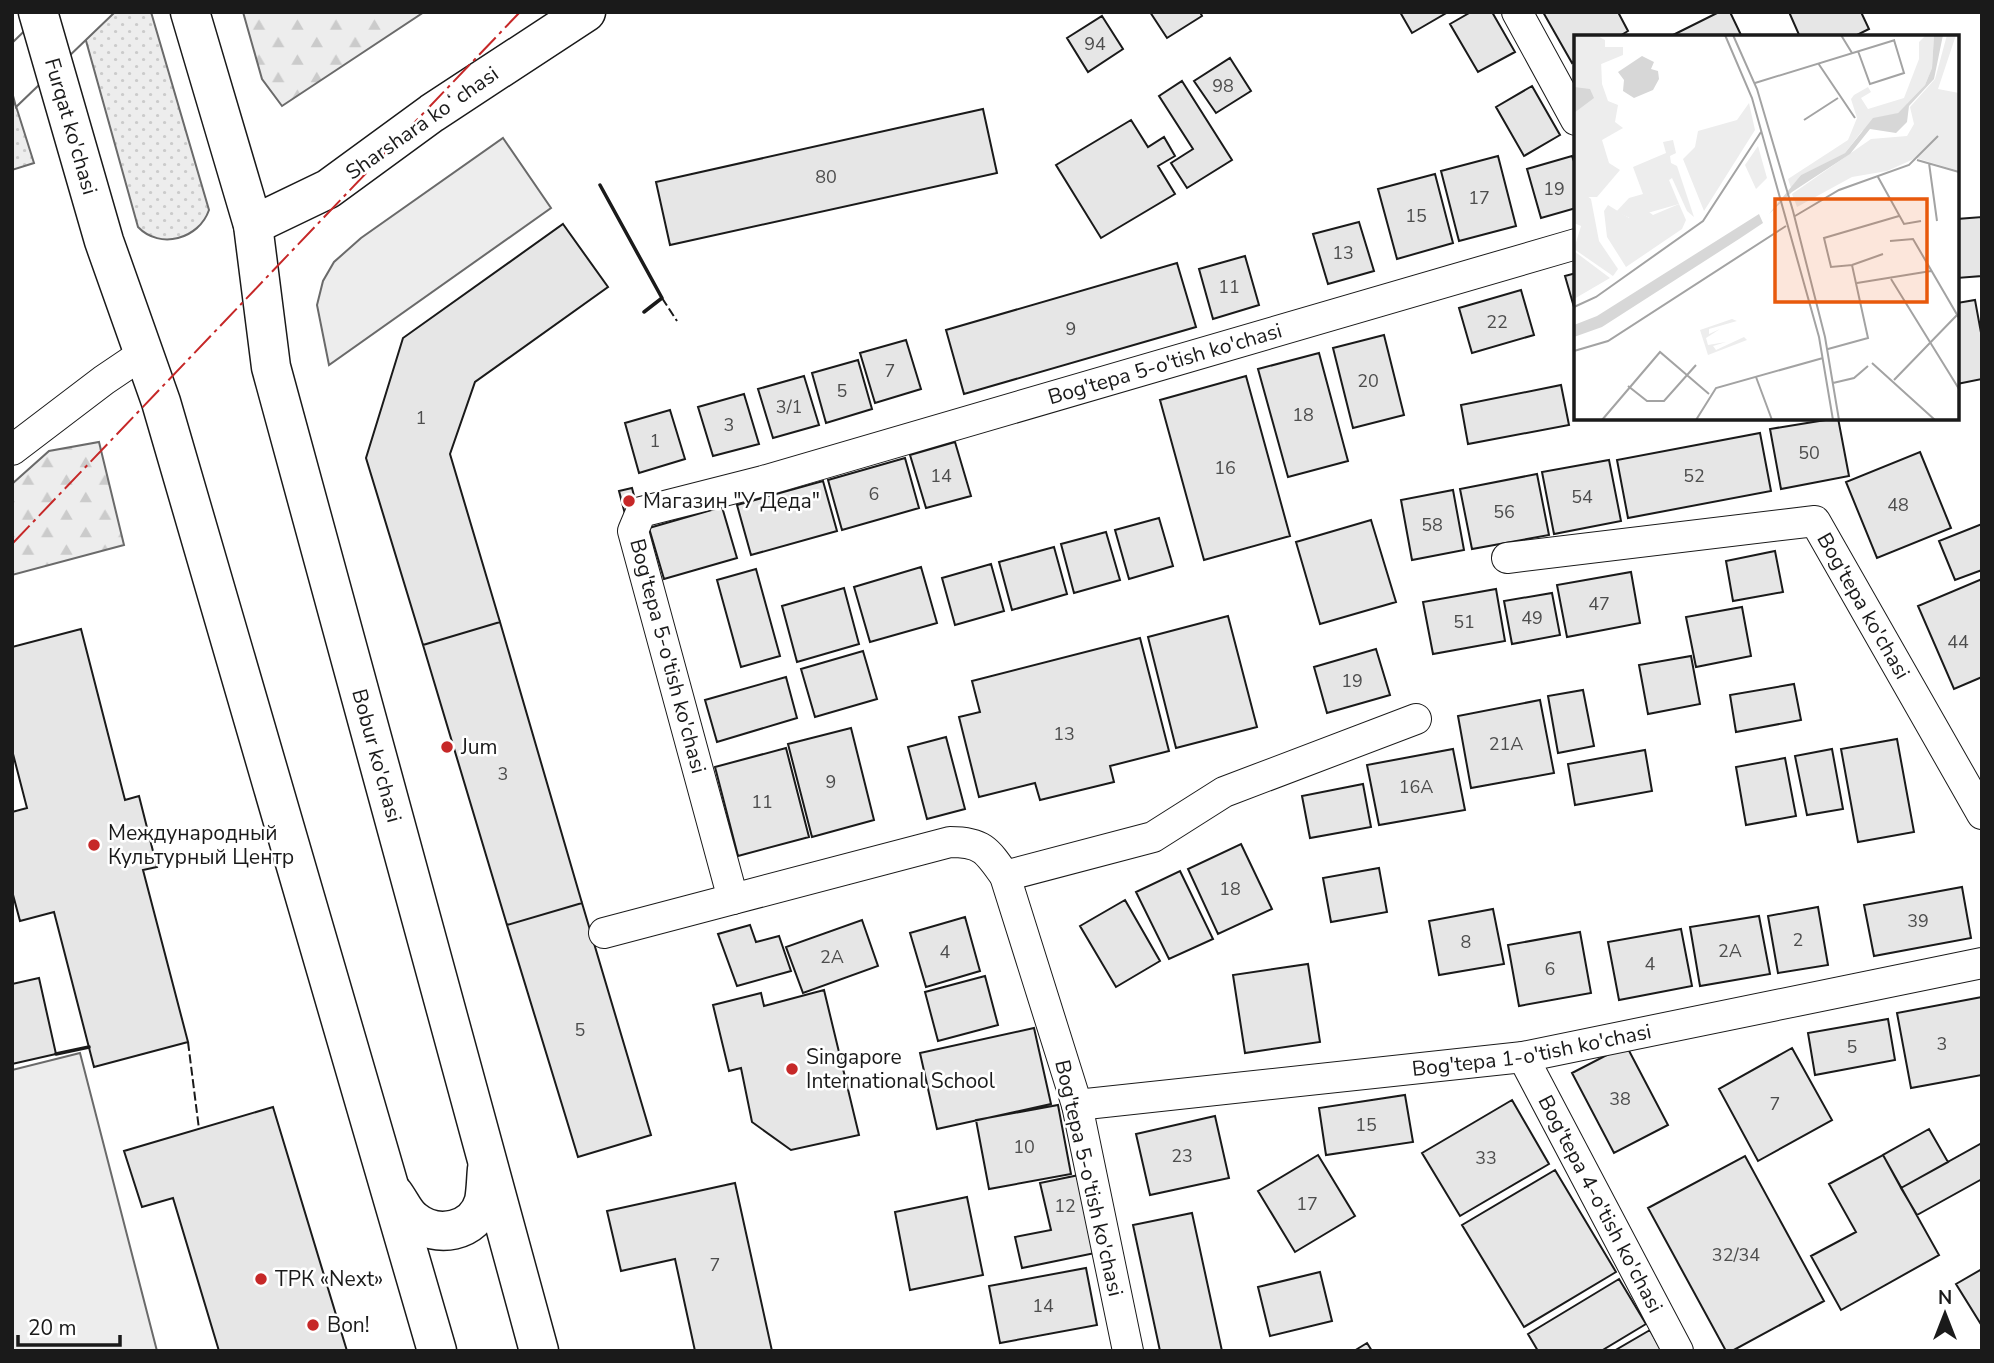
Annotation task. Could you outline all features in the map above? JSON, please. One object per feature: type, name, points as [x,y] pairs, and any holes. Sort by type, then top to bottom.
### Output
[{"type":"main road","name":"Furqat ko'chasi","points":[[38,12],[104,241],[144,353]]},
{"type":"main road","name":"Bobur ko'chasi","points":[[190,12],[253,225],[271,367],[539,1351]]},
{"type":"main road","name":"Sharshara koʻchasi","points":[[253,225],[328,189],[432,113],[586,12]]},
{"type":"main road","points":[[144,353],[161,402],[437,1351]]},
{"type":"main road","points":[[389,1186],[411,1219],[432,1232],[456,1230],[473,1221],[484,1203],[488,1162]]},
{"type":"street","points":[[1517,12],[1574,116]]},
{"type":"street","name":"Bog'tepa 5-o'tish ko'chasi","points":[[1128,1351],[1077,1105],[1005,876],[988,851],[971,842],[950,842],[733,899],[633,531],[641,512],[763,481],[1574,245]]},
{"type":"street","points":[[12,450],[144,353]]},
{"type":"street","name":"Bog'tepa ko'chasi","points":[[1507,558],[1815,521],[1982,814]]},
{"type":"street","points":[[1005,876],[1153,837],[1224,792],[1416,719]]},
{"type":"street","points":[[604,933],[733,899]]},
{"type":"street","name":"Bog'tepa 1-o'tish ko'chasi","points":[[1077,1105],[1523,1057],[1982,963]]},
{"type":"street","name":"Bog'tepa 4-o'tish ko'chasi","points":[[1523,1057],[1678,1351]]},
{"type":"green space","points":[[78,12],[151,12],[209,210],[197,228],[188,234],[178,238],[157,238],[138,227]]},
{"type":"green space","points":[[243,12],[424,12],[282,106],[262,79]]},
{"type":"green space","points":[[15,103],[34,163],[12,170],[12,105]]},
{"type":"green space","points":[[99,442],[124,545],[12,575],[12,484],[49,451]]},
{"type":"shaded area","points":[[503,138],[551,208],[329,365],[317,305],[323,281],[334,262],[361,238]]},
{"type":"shaded area","points":[[80,1053],[157,1351],[12,1351],[12,1070]]},
{"type":"pier","points":[[44,12],[115,12],[16,107],[12,92],[12,43]]},
{"type":"building","points":[[1150,12],[1200,12],[1202,16],[1167,38]]},
{"type":"building","points":[[1400,12],[1448,12],[1412,33]]},
{"type":"building","points":[[1471,12],[1492,12],[1515,52],[1478,72],[1450,24]]},
{"type":"building","points":[[1543,12],[1618,12],[1628,31],[1621,35],[1574,35],[1572,63]]},
{"type":"building","points":[[1719,12],[1730,12],[1741,35],[1673,35]]},
{"type":"building","points":[[1789,12],[1861,12],[1869,29],[1857,35],[1799,35]]},
{"type":"building","points":[[1102,16],[1123,49],[1088,72],[1067,38]]},
{"type":"building","points":[[1230,58],[1251,91],[1216,113],[1194,81]]},
{"type":"building","points":[[1182,81],[1232,160],[1187,188],[1171,163],[1193,149],[1159,96]]},
{"type":"building","points":[[1532,86],[1560,135],[1524,156],[1496,107]]},
{"type":"building","points":[[983,109],[997,173],[670,245],[656,182]]},
{"type":"building","points":[[1131,120],[1148,147],[1164,137],[1175,156],[1158,166],[1175,194],[1101,238],[1056,165]]},
{"type":"building","points":[[1498,156],[1516,226],[1459,241],[1441,171]]},
{"type":"building","points":[[1572,156],[1574,209],[1541,218],[1527,169]]},
{"type":"building","points":[[1435,174],[1453,243],[1397,259],[1378,189]]},
{"type":"building","points":[[1982,217],[1982,276],[1959,278],[1959,219]]},
{"type":"building","points":[[1359,222],[1374,271],[1328,284],[1313,234]]},
{"type":"building","points":[[563,224],[608,287],[475,382],[450,454],[500,622],[423,645],[366,458],[403,338]]},
{"type":"building","points":[[1245,256],[1259,305],[1213,319],[1199,269]]},
{"type":"building","points":[[1177,263],[1196,327],[964,394],[946,330]]},
{"type":"building","points":[[1574,274],[1574,307],[1565,276]]},
{"type":"building","points":[[1521,290],[1534,335],[1472,353],[1459,308]]},
{"type":"building","points":[[1975,300],[1982,338],[1982,379],[1959,384],[1959,303]]},
{"type":"building","points":[[1384,335],[1404,415],[1353,428],[1333,348]]},
{"type":"building","points":[[906,340],[921,389],[875,403],[860,353]]},
{"type":"building","points":[[1319,353],[1348,461],[1288,477],[1258,369]]},
{"type":"building","points":[[858,360],[872,409],[826,423],[812,373]]},
{"type":"building","points":[[804,376],[819,425],[773,438],[758,389]]},
{"type":"building","points":[[1246,376],[1290,536],[1204,560],[1160,400]]},
{"type":"building","points":[[1561,385],[1569,425],[1468,444],[1461,405]]},
{"type":"building","points":[[744,394],[759,444],[713,456],[698,407]]},
{"type":"building","points":[[670,410],[685,459],[639,473],[625,423]]},
{"type":"building","points":[[1838,420],[1849,476],[1781,489],[1770,429]]},
{"type":"building","points":[[1760,433],[1771,491],[1628,518],[1617,460]]},
{"type":"building","points":[[955,442],[971,496],[926,508],[910,455]]},
{"type":"building","points":[[1920,452],[1951,528],[1877,558],[1846,482]]},
{"type":"building","points":[[905,458],[919,508],[842,530],[828,480]]},
{"type":"building","points":[[1609,460],[1621,521],[1554,534],[1542,472]]},
{"type":"building","points":[[1537,474],[1549,535],[1472,549],[1460,489]]},
{"type":"building","points":[[823,481],[837,531],[751,555],[737,505]]},
{"type":"building","name":"Магазин \"У Деда\"","points":[[632,488],[638,511],[625,514],[619,491]]},
{"type":"building","points":[[1453,490],[1464,550],[1412,560],[1401,500]]},
{"type":"building","points":[[722,507],[737,558],[664,579],[649,528]]},
{"type":"building","points":[[1159,518],[1173,566],[1129,579],[1115,530]]},
{"type":"building","points":[[1371,520],[1396,602],[1320,624],[1296,542]]},
{"type":"building","points":[[1982,524],[1982,570],[1955,580],[1939,541]]},
{"type":"building","points":[[1106,532],[1120,580],[1074,593],[1061,544]]},
{"type":"building","points":[[1054,547],[1067,594],[1012,610],[999,562]]},
{"type":"building","points":[[1775,551],[1783,592],[1733,601],[1726,561]]},
{"type":"building","points":[[991,564],[1004,611],[955,625],[942,578]]},
{"type":"building","points":[[921,567],[937,623],[870,642],[854,587]]},
{"type":"building","points":[[756,569],[780,656],[741,667],[717,580]]},
{"type":"building","points":[[1631,572],[1640,623],[1567,637],[1557,585]]},
{"type":"building","points":[[1982,579],[1982,677],[1954,689],[1918,606]]},
{"type":"building","points":[[844,588],[859,644],[797,662],[782,606]]},
{"type":"building","points":[[1496,589],[1505,641],[1433,654],[1423,602]]},
{"type":"building","points":[[1552,593],[1560,635],[1512,644],[1504,601]]},
{"type":"building","points":[[1742,607],[1751,656],[1696,667],[1686,617]]},
{"type":"building","points":[[1228,616],[1257,727],[1176,748],[1148,637]]},
{"type":"building","points":[[500,622],[582,903],[507,925],[423,645]]},
{"type":"building","points":[[81,629],[125,800],[139,796],[157,867],[143,870],[188,1042],[94,1067],[54,912],[20,921],[12,891],[12,812],[27,808],[12,750],[12,647]]},
{"type":"building","points":[[1140,638],[1169,751],[1110,766],[1114,782],[1040,800],[1035,783],[979,797],[959,717],[980,712],[972,681]]},
{"type":"building","points":[[1376,649],[1390,695],[1327,713],[1314,667]]},
{"type":"building","points":[[863,651],[877,699],[815,717],[801,669]]},
{"type":"building","points":[[1691,656],[1700,704],[1648,714],[1639,665]]},
{"type":"building","points":[[786,677],[797,718],[717,742],[705,700]]},
{"type":"building","points":[[1794,684],[1801,720],[1736,732],[1730,695]]},
{"type":"building","points":[[1583,690],[1594,746],[1558,753],[1548,696]]},
{"type":"building","points":[[1540,700],[1554,773],[1471,788],[1458,716]]},
{"type":"building","points":[[851,728],[874,820],[812,837],[788,744]]},
{"type":"building","points":[[946,737],[965,809],[927,819],[908,747]]},
{"type":"building","points":[[1897,739],[1914,832],[1858,842],[1841,749]]},
{"type":"building","points":[[786,748],[809,837],[738,856],[715,767]]},
{"type":"building","points":[[1453,749],[1465,810],[1379,825],[1367,765]]},
{"type":"building","points":[[1832,749],[1843,809],[1807,815],[1795,756]]},
{"type":"building","points":[[1645,750],[1652,791],[1575,805],[1568,764]]},
{"type":"building","points":[[1785,758],[1796,816],[1746,825],[1736,767]]},
{"type":"building","points":[[1363,784],[1371,827],[1310,838],[1302,796]]},
{"type":"building","points":[[1241,844],[1272,909],[1218,934],[1188,869]]},
{"type":"building","points":[[1379,868],[1387,912],[1331,922],[1323,878]]},
{"type":"building","points":[[1180,871],[1213,939],[1169,959],[1136,892]]},
{"type":"building","points":[[1962,887],[1971,938],[1874,956],[1864,905]]},
{"type":"building","points":[[1125,900],[1160,961],[1116,987],[1080,926]]},
{"type":"building","points":[[582,903],[651,1135],[578,1157],[507,925]]},
{"type":"building","points":[[1818,907],[1828,965],[1778,973],[1768,916]]},
{"type":"building","points":[[1493,909],[1504,964],[1439,975],[1429,921]]},
{"type":"building","points":[[1759,916],[1770,974],[1700,986],[1690,927]]},
{"type":"building","points":[[965,917],[980,971],[926,987],[910,933]]},
{"type":"building","points":[[862,920],[878,966],[803,993],[786,947]]},
{"type":"building","points":[[750,925],[756,942],[779,936],[791,971],[737,986],[718,934]]},
{"type":"building","points":[[1681,929],[1692,986],[1619,1000],[1608,942]]},
{"type":"building","points":[[1580,932],[1591,993],[1519,1006],[1508,945]]},
{"type":"building","points":[[1308,964],[1320,1042],[1245,1053],[1233,975]]},
{"type":"building","points":[[985,976],[998,1025],[938,1041],[925,992]]},
{"type":"building","points":[[39,978],[56,1054],[12,1064],[12,984]]},
{"type":"building","name":"Singapore International School","points":[[824,990],[859,1135],[791,1150],[752,1122],[741,1068],[729,1071],[713,1005],[761,993],[764,1006]]},
{"type":"building","points":[[1982,997],[1982,1075],[1911,1088],[1897,1013]]},
{"type":"building","points":[[1888,1019],[1895,1060],[1815,1075],[1808,1033]]},
{"type":"building","points":[[1034,1028],[1051,1104],[937,1129],[920,1053]]},
{"type":"building","points":[[1626,1045],[1668,1125],[1614,1153],[1572,1073]]},
{"type":"building","points":[[1792,1048],[1832,1120],[1758,1161],[1719,1089]]},
{"type":"building","points":[[1405,1095],[1413,1142],[1326,1155],[1319,1108]]},
{"type":"building","points":[[1512,1100],[1549,1164],[1460,1216],[1422,1153]]},
{"type":"building","points":[[1058,1105],[1071,1174],[989,1189],[976,1120]]},
{"type":"building","name":"ТРК «Next»","points":[[273,1107],[347,1351],[219,1351],[173,1198],[142,1207],[124,1151]]},
{"type":"building","points":[[1215,1116],[1229,1178],[1150,1195],[1136,1134]]},
{"type":"building","points":[[1929,1129],[1948,1162],[1901,1188],[1883,1155]]},
{"type":"building","points":[[1982,1143],[1982,1179],[1917,1215],[1901,1188]]},
{"type":"building","points":[[1318,1155],[1355,1216],[1295,1252],[1258,1191]]},
{"type":"building","points":[[1883,1155],[1939,1255],[1841,1310],[1811,1256],[1856,1232],[1829,1184]]},
{"type":"building","points":[[1745,1156],[1824,1301],[1732,1351],[1726,1351],[1648,1208]]},
{"type":"building","points":[[1555,1170],[1616,1272],[1524,1327],[1462,1225]]},
{"type":"building","points":[[1079,1175],[1095,1253],[1022,1268],[1015,1237],[1051,1230],[1040,1183]]},
{"type":"building","points":[[735,1183],[772,1351],[695,1351],[675,1259],[621,1271],[607,1211]]},
{"type":"building","points":[[967,1197],[983,1275],[910,1290],[895,1212]]},
{"type":"building","points":[[1192,1213],[1222,1351],[1160,1351],[1133,1225]]},
{"type":"building","points":[[1086,1268],[1097,1325],[1000,1343],[989,1286]]},
{"type":"building","points":[[1982,1269],[1982,1326],[1956,1284]]},
{"type":"building","points":[[1320,1272],[1332,1321],[1270,1336],[1258,1287]]},
{"type":"building","points":[[1619,1279],[1646,1324],[1601,1351],[1538,1351],[1528,1334]]},
{"type":"building","points":[[1650,1330],[1662,1351],[1614,1351]]},
{"type":"building","points":[[1367,1343],[1372,1351],[1354,1351]]},
{"type":"fence","points":[[662,298],[677,321]]},
{"type":"fence","points":[[188,1042],[199,1129]]},
{"type":"wall","points":[[600,185],[662,298],[644,312]]},
{"type":"wall","points":[[56,1054],[89,1047]]},
{"type":"power","points":[[13,543],[520,12]]},
{"type":"place","name":"Магазин \"У Деда\"","points":[[629,501]]},
{"type":"place","name":"Jum","points":[[447,747]]},
{"type":"place","name":"Международный Культурный Центр","points":[[94,845]]},
{"type":"place","name":"Singapore International School","points":[[792,1069]]},
{"type":"place","name":"ТРК «Next»","points":[[261,1279]]},
{"type":"place","name":"Bon!","points":[[313,1325]]}]
